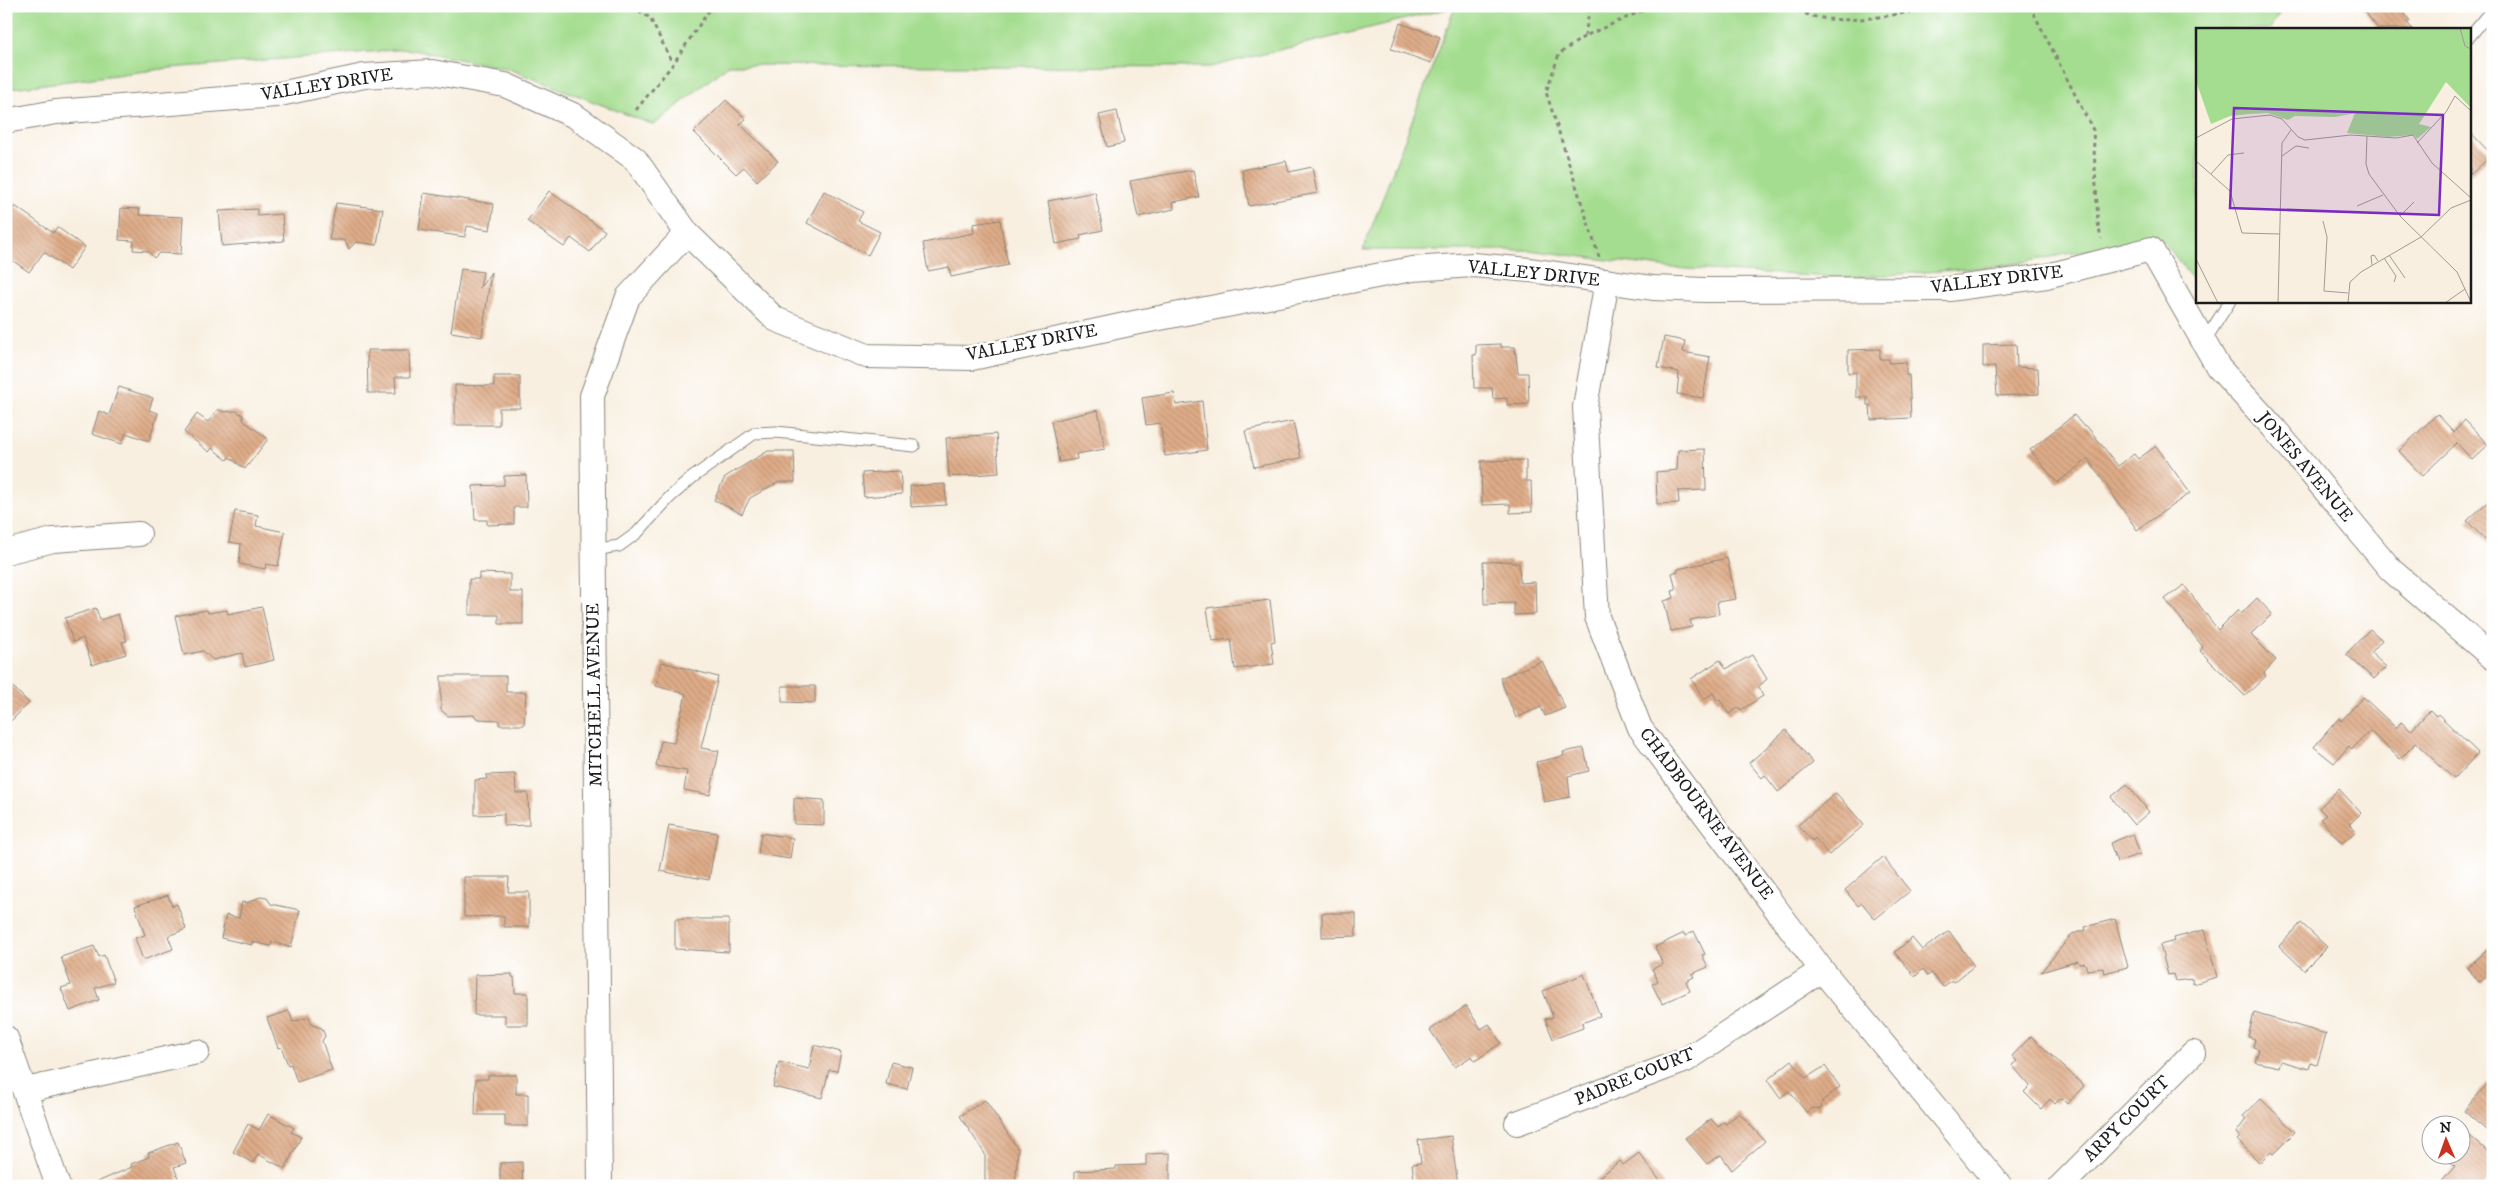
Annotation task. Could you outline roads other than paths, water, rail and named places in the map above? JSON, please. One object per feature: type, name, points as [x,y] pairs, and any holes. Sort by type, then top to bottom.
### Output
[{"type":"street","name":"VALLEY DRIVE","points":[[6,121],[56,112],[275,95],[364,76],[432,72],[505,86],[575,116],[635,159],[687,233],[775,319],[868,356],[972,358],[1134,323],[1412,269],[1473,265],[1530,270],[1653,288],[1705,290],[1949,289],[2047,276],[2151,249]]},
{"type":"street","name":"MITCHELL AVENUE","points":[[600,1186],[592,396],[628,297],[687,233]]},
{"type":"street","name":"JONES AVENUE","points":[[2151,249],[2218,367],[2273,427],[2391,570],[2493,658]]},
{"type":"street","name":"CHADBOURNE AVENUE","points":[[1607,282],[1586,407],[1597,617],[1640,728],[1822,970],[2000,1186]]},
{"type":"street","points":[[6,552],[53,540],[139,534]]},
{"type":"street","name":"PADRE COURT","points":[[1516,1123],[1686,1060],[1822,970]]},
{"type":"street","points":[[6,1038],[26,1090],[58,1186]]},
{"type":"street","points":[[26,1090],[196,1052]]},
{"type":"street","name":"ARPY COURT","points":[[2061,1186],[2193,1053]]},
{"type":"lane","points":[[2472,34],[2493,8]]},
{"type":"lane","points":[[2204,342],[2229,302]]},
{"type":"lane","points":[[593,550],[619,546],[637,533],[670,497],[755,433],[776,432],[914,446]]}]
